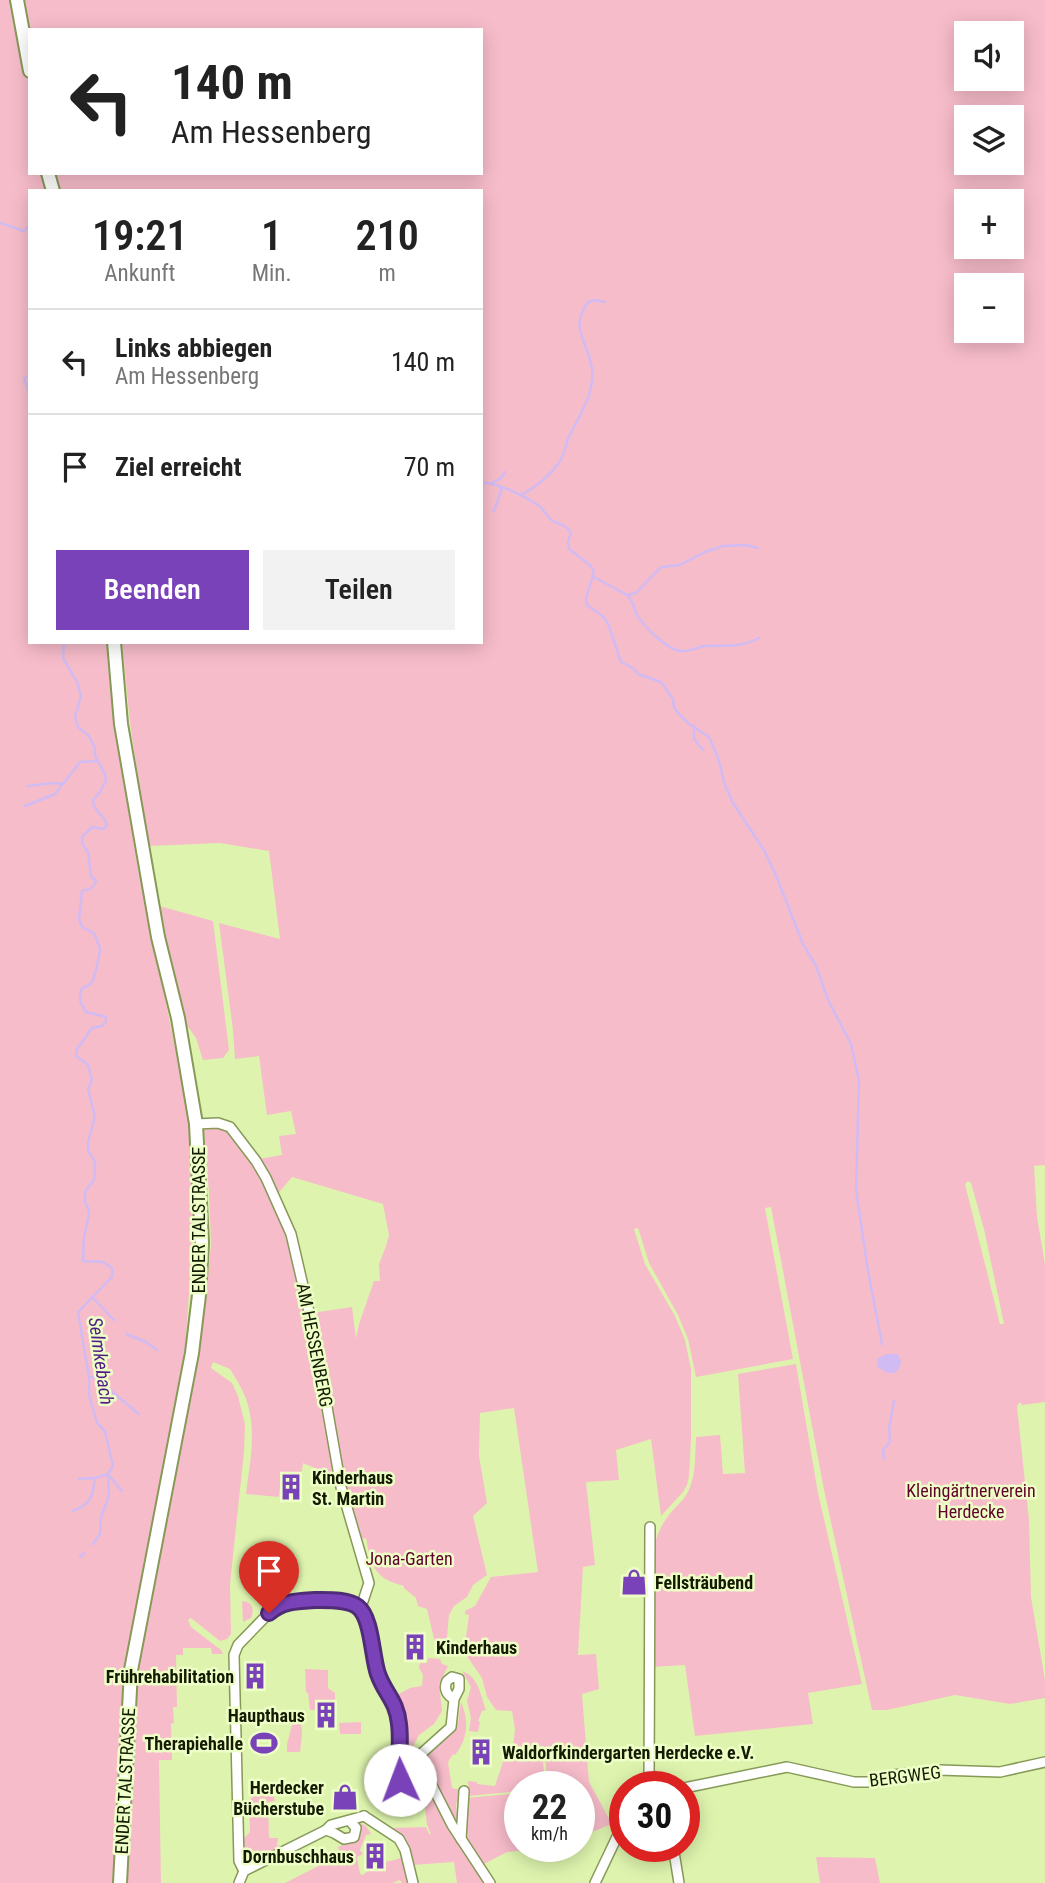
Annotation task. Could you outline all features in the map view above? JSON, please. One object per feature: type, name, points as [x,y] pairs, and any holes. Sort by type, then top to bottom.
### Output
[{"type":"main road","points":[[17,0],[28,60]]},
{"type":"main road","name":"ENDER TALSTRASSE","points":[[114,644],[121,724],[158,937],[178,1018],[196,1125],[202,1243],[200,1295],[192,1353],[131,1670],[120,1883]]},
{"type":"street","name":"AM HESSENBERG","points":[[196,1125],[218,1123],[230,1127],[266,1178],[291,1234],[314,1333],[341,1487],[369,1583],[360,1610]]},
{"type":"street","points":[[649,1771],[650,1527]]},
{"type":"street","points":[[244,1871],[239,1861],[234,1655],[238,1645],[275,1608],[288,1602],[321,1600],[343,1602],[358,1607],[365,1617],[378,1674],[395,1704],[399,1725],[399,1777],[402,1784],[409,1789],[416,1786],[419,1762],[424,1751],[452,1727],[454,1699]]},
{"type":"street","points":[[419,1762],[452,1825],[490,1883]]},
{"type":"street","name":"BERGWEG","points":[[700,1785],[787,1767],[854,1782],[874,1782],[893,1775],[939,1770],[1000,1772],[1045,1762]]},
{"type":"street","points":[[461,1839],[464,1791]]},
{"type":"street","points":[[239,1883],[244,1871],[329,1831],[331,1825],[364,1816]]},
{"type":"street","points":[[364,1816],[371,1828]]},
{"type":"street","points":[[364,1816],[399,1839],[405,1850],[413,1883]]},
{"type":"street","points":[[329,1831],[344,1839],[354,1837],[356,1828],[350,1821]]},
{"type":"street","points":[[595,1883],[609,1854]]},
{"type":"street","points":[[676,1862],[679,1883]]},
{"type":"green space","points":[[0,0],[13,0],[28,80],[28,175],[45,175],[48,189],[28,189],[28,644],[106,644],[114,726],[139,873],[191,1124],[196,1193],[185,1351],[126,1670],[113,1883],[0,1883]]},
{"type":"green space","points":[[20,0],[1045,0],[1045,1165],[1034,1166],[1037,1217],[1045,1264],[1045,1402],[1022,1405],[1020,1402],[1017,1406],[1029,1520],[1031,1597],[1045,1680],[1045,1698],[1010,1704],[955,1695],[887,1710],[872,1710],[824,1490],[771,1207],[765,1208],[793,1359],[696,1377],[688,1339],[678,1315],[649,1263],[638,1228],[634,1229],[645,1264],[675,1316],[685,1340],[691,1369],[689,1476],[683,1492],[661,1516],[651,1439],[616,1450],[619,1480],[586,1482],[595,1565],[583,1567],[578,1655],[596,1654],[599,1689],[582,1694],[588,1771],[546,1771],[544,1746],[513,1747],[515,1729],[512,1711],[496,1710],[487,1697],[482,1678],[464,1652],[469,1615],[465,1614],[465,1611],[475,1606],[491,1577],[538,1572],[514,1408],[480,1413],[479,1456],[487,1503],[473,1516],[487,1575],[473,1585],[467,1597],[454,1606],[449,1615],[446,1648],[436,1647],[427,1609],[418,1606],[416,1598],[404,1586],[387,1579],[376,1570],[366,1538],[358,1539],[343,1485],[312,1313],[352,1307],[356,1338],[374,1281],[380,1281],[379,1264],[389,1235],[383,1204],[292,1177],[276,1196],[258,1159],[282,1155],[279,1136],[296,1134],[291,1111],[267,1115],[259,1056],[235,1059],[219,923],[280,939],[269,851],[220,843],[148,846],[130,723],[122,644],[483,644],[483,189],[53,189],[50,175],[483,175],[483,28],[28,28],[28,43]],"holes":[[[968,1181],[971,1183],[984,1229],[1004,1324],[1000,1324],[965,1184]]]},
{"type":"green space","points":[[156,905],[213,921],[229,1050],[223,1058],[203,1060],[196,1038],[181,1017]]},
{"type":"green space","points":[[218,1124],[230,1129],[255,1162],[290,1237],[312,1333],[338,1478],[303,1463],[301,1477],[281,1477],[279,1497],[246,1494],[252,1444],[248,1406],[230,1369],[213,1362],[211,1368],[232,1383],[245,1424],[230,1584],[231,1634],[220,1641],[191,1618],[188,1620],[191,1627],[223,1654],[212,1654],[211,1648],[183,1648],[183,1655],[176,1655],[177,1707],[173,1707],[174,1723],[171,1724],[172,1760],[159,1760],[161,1883],[127,1883],[138,1670],[206,1296],[211,1244],[204,1129]]},
{"type":"green space","points":[[796,1364],[818,1493],[862,1684],[808,1693],[813,1724],[695,1736],[685,1665],[652,1667],[655,1542],[665,1520],[690,1487],[696,1437],[720,1435],[723,1474],[745,1473],[738,1374]]},
{"type":"green space","points":[[242,1601],[250,1604],[253,1611],[251,1618],[243,1622]]},
{"type":"green space","points":[[428,1658],[440,1659],[442,1664],[448,1666],[439,1684],[442,1711],[434,1724],[419,1735],[414,1744],[409,1784],[403,1777],[403,1716],[395,1696],[410,1688],[422,1686],[420,1663],[427,1663]]},
{"type":"green space","points":[[305,1669],[328,1670],[328,1688],[335,1693],[335,1702],[329,1703],[329,1706],[335,1707],[335,1717],[319,1716],[319,1710],[310,1710]]},
{"type":"green space","points":[[462,1671],[472,1677],[486,1710],[482,1711],[478,1721],[478,1732],[469,1731],[471,1718],[467,1701],[471,1687]]},
{"type":"green space","points":[[461,1702],[466,1722],[465,1736],[463,1743],[448,1762],[452,1788],[461,1790],[456,1803],[461,1825],[458,1829],[425,1760],[456,1728]]},
{"type":"green space","points":[[293,1721],[301,1721],[300,1752],[287,1752]]},
{"type":"green space","points":[[361,1722],[361,1734],[340,1734],[339,1723]]},
{"type":"green space","points":[[508,1747],[542,1748],[544,1771],[504,1771],[504,1793],[469,1796],[468,1781],[495,1786]]},
{"type":"green space","points":[[421,1769],[488,1883],[457,1883],[454,1862],[412,1865],[401,1838],[390,1828],[426,1827],[431,1834],[425,1806],[418,1792],[422,1785]]},
{"type":"green space","points":[[268,1785],[272,1786],[275,1801],[268,1802],[269,1838],[278,1838],[277,1845],[283,1847],[264,1857],[251,1858],[252,1853],[247,1854],[244,1851],[244,1838],[250,1832],[249,1800]]},
{"type":"green space","points":[[595,1793],[609,1819],[609,1825],[595,1831]]},
{"type":"green space","points":[[504,1794],[504,1854],[482,1865],[464,1837],[466,1798]]},
{"type":"green space","points":[[359,1822],[366,1826],[371,1834],[366,1835],[360,1850],[363,1854],[357,1857],[360,1874],[363,1875],[369,1870],[370,1863],[402,1857],[410,1883],[402,1883],[400,1880],[392,1883],[285,1883],[340,1855],[338,1847],[346,1843]]},
{"type":"green space","points":[[816,1857],[875,1858],[880,1883],[820,1883]]},
{"type":"shaded area","points":[[886,1354],[898,1354],[901,1361],[895,1372],[885,1372],[877,1366],[877,1359]]},
{"type":"waterway","name":"Selmkebach","points":[[0,223],[24,231],[28,226]]},
{"type":"waterway","points":[[522,495],[558,464],[585,406],[591,388],[592,369],[580,321],[587,303],[594,300],[605,302]]},
{"type":"waterway","name":"Selmkebach","points":[[28,376],[24,378],[28,390]]},
{"type":"waterway","points":[[492,483],[505,472]]},
{"type":"waterway","points":[[483,482],[525,497],[540,507],[551,520],[569,530],[569,549],[590,565],[594,572],[586,598],[587,605],[604,617],[621,662],[638,674],[661,682],[673,699],[677,712],[709,737],[733,803],[764,850],[777,878],[803,944],[816,966],[829,1002],[851,1044],[859,1080],[856,1190],[882,1344]]},
{"type":"waterway","points":[[494,511],[502,488]]},
{"type":"waterway","points":[[594,577],[627,595],[636,593],[661,567],[680,565],[723,546],[745,545],[758,548]]},
{"type":"waterway","points":[[628,596],[645,626],[665,644],[678,651],[705,646],[739,645],[759,638]]},
{"type":"waterway","name":"Selmkebach","points":[[64,644],[63,658],[77,682],[81,696],[75,717],[78,727],[89,736],[106,780],[93,800],[95,808],[107,825],[103,829],[92,827],[82,837],[82,843],[88,852],[91,876],[96,881],[91,888],[82,891],[79,919],[82,927],[94,933],[100,949],[93,980],[82,988],[80,1000],[86,1012],[106,1017],[106,1021],[102,1026],[92,1028],[77,1049],[76,1056],[88,1065],[92,1080],[88,1089],[95,1117],[88,1142],[88,1151],[95,1162],[95,1171],[94,1180],[85,1192],[89,1215],[84,1237],[83,1261],[103,1262],[112,1268],[112,1277],[78,1312],[89,1378],[89,1395],[97,1423],[105,1431],[113,1466],[108,1474],[109,1496],[101,1517],[100,1534],[93,1544]]},
{"type":"waterway","points":[[694,726],[694,739],[703,750]]},
{"type":"waterway","points":[[25,806],[55,794],[80,762],[97,761]]},
{"type":"waterway","points":[[28,786],[63,784]]},
{"type":"waterway","points":[[92,1297],[114,1320]]},
{"type":"waterway","points":[[126,1334],[157,1350]]},
{"type":"waterway","points":[[89,1377],[94,1377],[139,1414]]},
{"type":"waterway","points":[[884,1459],[883,1450],[890,1442],[889,1428],[894,1401]]},
{"type":"waterway","points":[[73,1511],[90,1499],[95,1478],[108,1474],[122,1491]]},
{"type":"waterway","points":[[79,1479],[95,1478]]},
{"type":"waterway","name":"Selmkebach","points":[[80,1557],[84,1553]]},
{"type":"place","name":"Kinderhaus St. Martin","points":[[291,1487]]},
{"type":"place","name":"Fellsträubend","points":[[634,1582]]},
{"type":"place","name":"Kinderhaus","points":[[415,1647]]},
{"type":"place","name":"Frührehabilitation","points":[[255,1676]]},
{"type":"place","name":"Haupthaus","points":[[326,1715]]},
{"type":"place","name":"Therapiehalle","points":[[264,1743]]},
{"type":"place","name":"Waldorfkindergarten Herdecke e.V.","points":[[481,1752]]},
{"type":"place","name":"Herdecker Bücherstube","points":[[345,1797]]},
{"type":"place","name":"Dornbuschhaus","points":[[375,1856]]},
{"type":"route","points":[[269,1613],[288,1602],[305,1600],[343,1602],[358,1607],[365,1617],[378,1674],[395,1704],[399,1725],[400,1780]]},
{"type":"park label","name":"Kleingärtnerverein Herdecke","points":[[971,1500]]},
{"type":"park label","name":"Jona-Garten","points":[[409,1558]]}]
